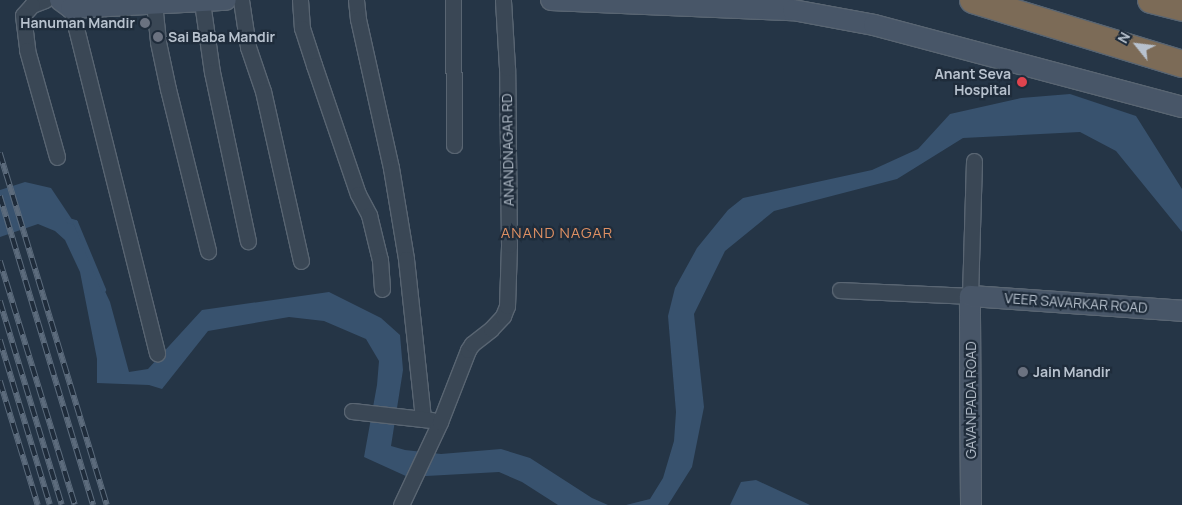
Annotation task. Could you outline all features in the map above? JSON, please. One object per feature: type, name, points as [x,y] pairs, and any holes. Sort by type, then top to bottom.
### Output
[{"type":"highway","points":[[973,0],[1182,64]]},
{"type":"highway","points":[[1151,0],[1182,8]]},
{"type":"street","points":[[45,0],[32,5],[23,15],[26,50],[57,157]]},
{"type":"street","points":[[157,352],[66,4],[226,0]]},
{"type":"street","points":[[241,0],[248,47],[263,91],[301,261]]},
{"type":"street","points":[[300,0],[302,28],[358,194],[369,215],[380,260],[382,289]]},
{"type":"street","points":[[356,0],[358,19],[392,168],[406,259],[423,419]]},
{"type":"street","points":[[453,0],[454,145]]},
{"type":"street","name":"ANANDNAGAR RD","points":[[401,505],[425,450],[440,422],[458,371],[472,344],[491,329],[503,316],[507,306],[509,245],[507,68],[503,0]]},
{"type":"street","points":[[551,0],[793,10],[874,24],[1180,107]]},
{"type":"street","points":[[202,2],[212,72],[248,241]]},
{"type":"street","points":[[154,3],[160,51],[208,250]]},
{"type":"street","points":[[840,290],[970,296],[974,161]]},
{"type":"street","name":"VEER SAVARKAR ROAD","points":[[970,296],[1182,310]]},
{"type":"street","name":"GAVANPADA ROAD","points":[[970,296],[971,505]]},
{"type":"street","points":[[352,411],[440,422]]},
{"type":"water","points":[[1070,94],[1136,116],[1182,189],[1182,232],[1116,151],[1080,132],[963,138],[897,179],[774,211],[725,251],[694,314],[704,407],[692,467],[668,505],[626,505],[650,499],[663,478],[674,441],[676,412],[668,316],[675,288],[697,248],[728,210],[743,198],[872,170],[918,149],[950,114],[1021,98]]},
{"type":"water","points":[[25,182],[51,188],[71,218],[110,302],[129,372],[148,369],[202,310],[329,292],[381,318],[400,335],[403,370],[391,446],[405,450],[441,454],[501,449],[530,458],[592,498],[608,505],[558,505],[522,482],[499,472],[408,477],[364,457],[377,385],[379,361],[366,339],[324,321],[289,317],[208,331],[162,389],[149,385],[97,383],[97,359],[80,272],[65,240],[55,231],[38,224],[0,237],[0,190]]},
{"type":"water","points":[[756,480],[810,505],[730,505],[741,482]]},
{"type":"waterway","points":[[68,220],[75,222],[103,289]]},
{"type":"railway","points":[[0,153],[107,505]]},
{"type":"railway","points":[[0,196],[93,505]]},
{"type":"railway","points":[[0,261],[75,505]]},
{"type":"railway","points":[[0,301],[62,505]]},
{"type":"railway","points":[[0,340],[50,505]]},
{"type":"railway","points":[[0,381],[38,505]]},
{"type":"place","name":"Hanuman Mandir","points":[[145,23]]},
{"type":"place","name":"Sai Baba Mandir","points":[[158,37]]},
{"type":"place","name":"Anant Seva Hospital","points":[[1022,82]]},
{"type":"place","name":"Jain Mandir","points":[[1023,372]]},
{"type":"district","name":"ANAND NAGAR","points":[[557,233]]}]
